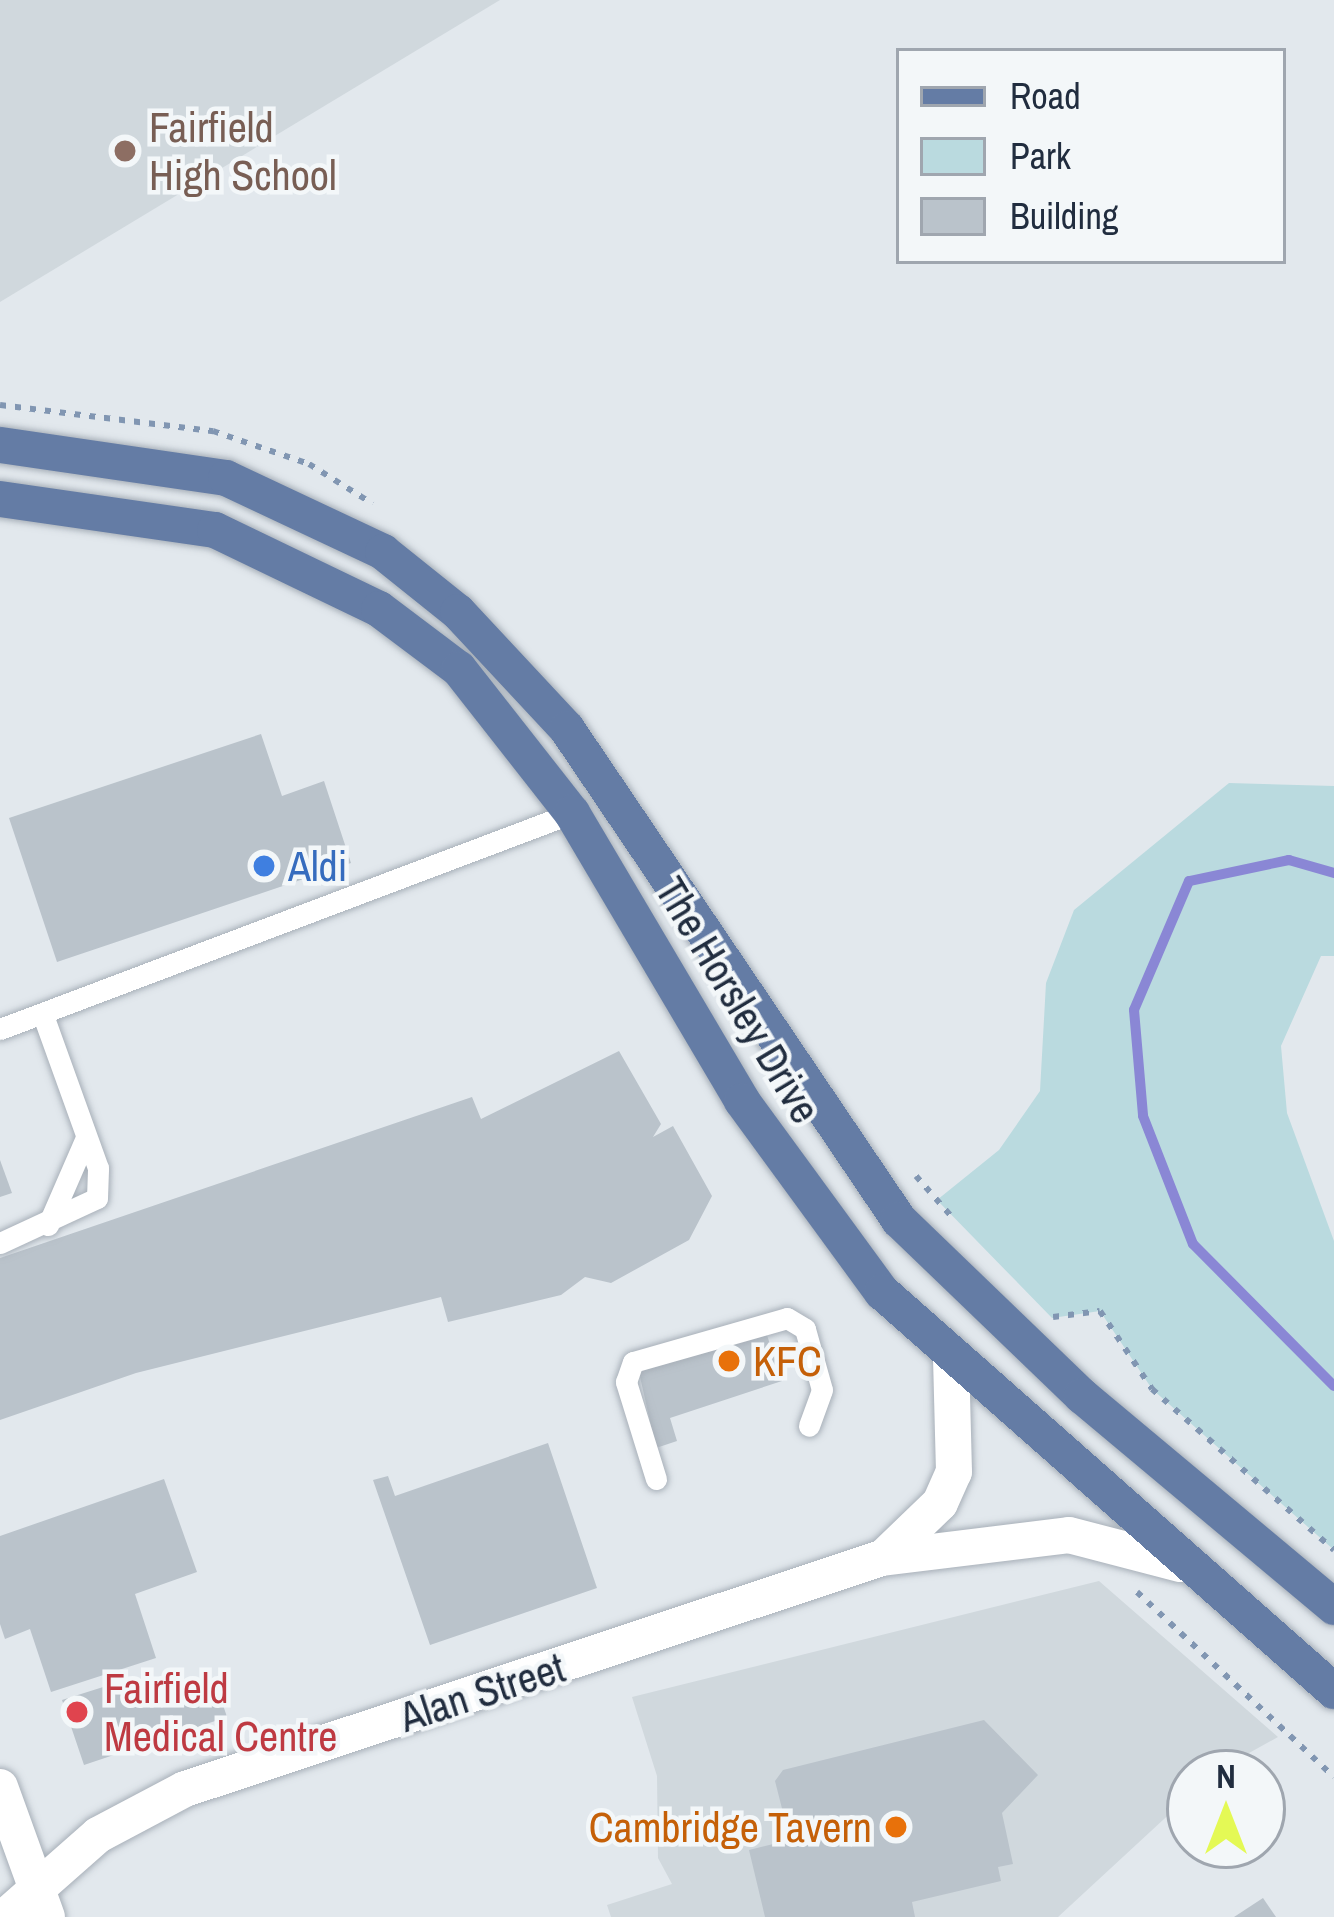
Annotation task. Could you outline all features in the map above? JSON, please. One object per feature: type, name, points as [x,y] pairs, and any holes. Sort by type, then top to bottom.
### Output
[{"type":"main road","name":"The Horsley Drive","points":[[0,445],[226,478],[382,553],[458,612],[567,729],[775,1052],[899,1220],[1082,1396],[1334,1607]]},
{"type":"main road","name":"The Horsley Drive","points":[[0,499],[143,512],[287,558],[458,669],[572,813],[820,1216],[951,1356],[1180,1564],[1334,1691]]},
{"type":"street","name":"Alan Street","points":[[882,1558],[940,1503],[954,1472],[951,1356]]},
{"type":"street","name":"Alan Street","points":[[5,1917],[41,1903],[124,1817],[185,1789],[882,1558],[1069,1535],[1180,1564]]},
{"type":"street","points":[[0,1787],[41,1903]]},
{"type":"lane","points":[[0,1029],[572,813]]},
{"type":"lane","points":[[0,1243],[46,1227],[97,1198],[85,1133],[43,1015]]},
{"type":"lane","points":[[656,1479],[626,1382],[633,1362],[787,1318],[805,1329],[822,1390],[809,1426]]},
{"type":"path","points":[[1120,1576],[1334,1777]]},
{"type":"shaded area","name":"Fairfield High School","points":[[0,0],[500,0],[0,302]]},
{"type":"shaded area","points":[[1099,1581],[1278,1737],[1256,1749],[1166,1749],[1166,1817],[1058,1917],[611,1917],[607,1905],[672,1884],[658,1858],[657,1776],[632,1697]]},
{"type":"green space","points":[[1229,783],[1334,786],[1334,956],[1321,956],[1281,1046],[1287,1113],[1334,1241],[1334,1550],[1152,1389],[1100,1311],[1052,1318],[937,1200],[999,1150],[1040,1091],[1046,983],[1074,910]]},
{"type":"building","points":[[261,734],[282,796],[324,781],[351,863],[57,962],[9,818]]},
{"type":"building","points":[[619,1051],[661,1124],[653,1137],[673,1126],[712,1196],[689,1240],[611,1283],[585,1277],[561,1295],[448,1322],[441,1297],[136,1373],[0,1420],[0,1258],[472,1097],[481,1119]]},
{"type":"building","points":[[0,1160],[12,1193],[0,1197]]},
{"type":"building","points":[[764,1326],[782,1381],[670,1418],[677,1441],[656,1448],[638,1368]]},
{"type":"building","points":[[548,1443],[597,1588],[430,1645],[373,1480],[388,1476],[395,1496]]},
{"type":"building","points":[[164,1479],[197,1572],[135,1594],[156,1658],[51,1692],[30,1629],[5,1639],[0,1624],[0,1536]]},
{"type":"building","points":[[119,1682],[125,1700],[153,1691],[157,1703],[216,1684],[227,1717],[84,1765],[62,1700]]},
{"type":"building","name":"Cambridge Tavern","points":[[984,1720],[1038,1775],[1002,1813],[1013,1864],[998,1867],[1001,1881],[912,1902],[915,1917],[765,1917],[749,1850],[790,1840],[775,1781],[783,1770]]},
{"type":"building","points":[[1263,1898],[1276,1917],[1234,1917]]},
{"type":"waterway","points":[[1334,873],[1289,860],[1189,881],[1134,1010],[1143,1116],[1193,1244],[1334,1386]]},
{"type":"place","name":"Fairfield High School","points":[[125,151]]},
{"type":"place","name":"Aldi","points":[[264,866]]},
{"type":"place","name":"KFC","points":[[729,1361]]},
{"type":"place","name":"Fairfield Medical Centre","points":[[77,1712]]},
{"type":"place","name":"Cambridge Tavern","points":[[896,1827]]}]
